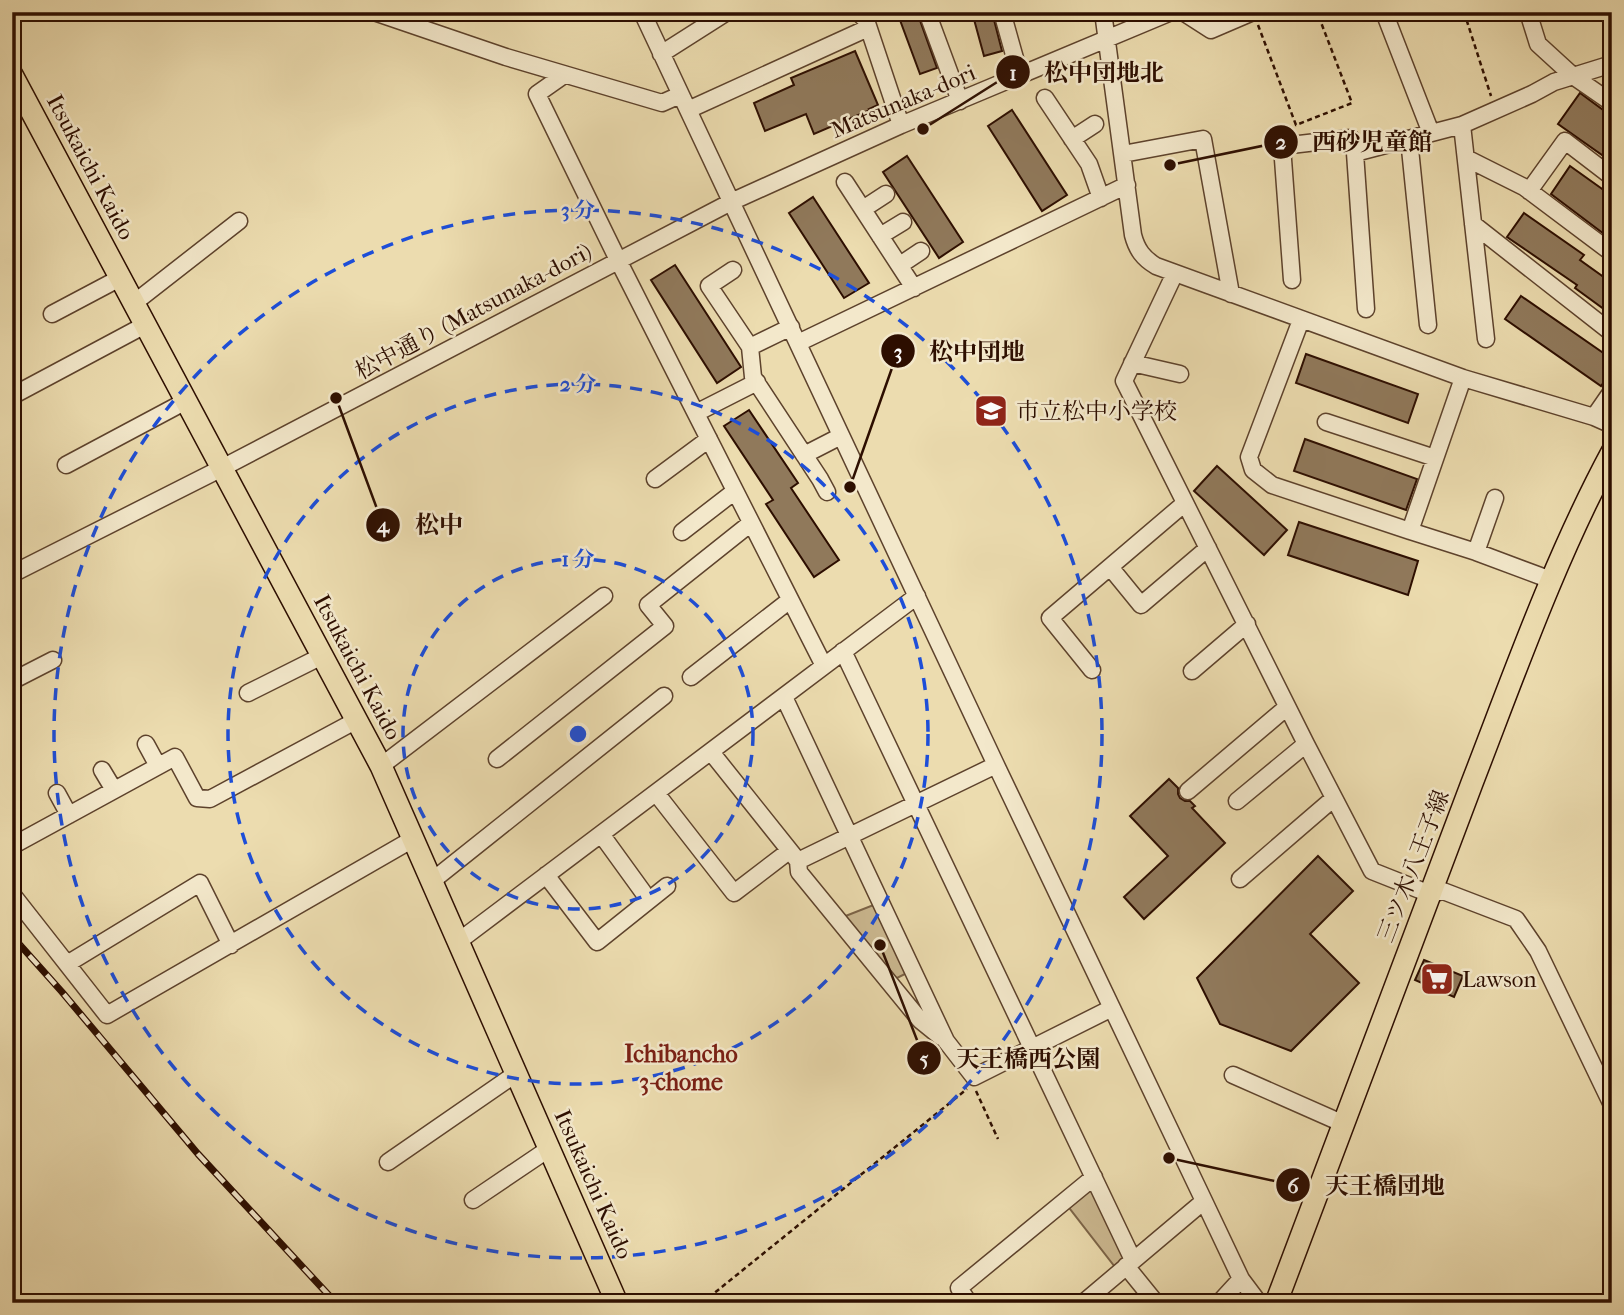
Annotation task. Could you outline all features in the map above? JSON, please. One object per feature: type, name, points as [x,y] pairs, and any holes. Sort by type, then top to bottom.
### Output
[{"type":"main road","name":"Itsukaichi Kaido","points":[[12,75],[381,766],[617,1303]]},
{"type":"main road","name":"三ツ木八王子線","points":[[1276,1303],[1551,580],[1585,503],[1612,452]]},
{"type":"street","points":[[374,12],[506,57],[662,103],[680,95]]},
{"type":"street","points":[[642,12],[1241,1279],[1259,1303]]},
{"type":"street","points":[[662,54],[727,12]]},
{"type":"street","points":[[858,12],[866,20],[901,125]]},
{"type":"street","points":[[927,12],[960,102]]},
{"type":"street","points":[[1002,12],[1020,76]]},
{"type":"street","points":[[1103,12],[1133,235],[1139,252],[1145,259],[1156,266],[1231,295],[1463,378],[1594,417],[1612,425]]},
{"type":"street","name":"Matsunaka-dori","points":[[731,202],[901,125],[1171,12]]},
{"type":"street","points":[[1183,12],[1211,30],[1253,12]]},
{"type":"street","points":[[1384,12],[1431,133]]},
{"type":"street","points":[[1528,12],[1538,44],[1573,76],[1612,103]]},
{"type":"street","points":[[688,110],[868,28]]},
{"type":"street","points":[[1355,153],[1462,125],[1555,82],[1612,64]]},
{"type":"street","points":[[564,75],[537,94],[824,666]]},
{"type":"street","points":[[1045,98],[1089,164],[1101,198]]},
{"type":"street","points":[[1072,139],[1095,124]]},
{"type":"street","points":[[1462,125],[1486,339]]},
{"type":"street","points":[[1292,279],[1282,146],[1351,138],[1355,153],[1366,309]]},
{"type":"street","points":[[1123,153],[1203,139],[1231,295]]},
{"type":"street","points":[[1409,139],[1428,325]]},
{"type":"street","points":[[1529,191],[1565,141],[1612,177]]},
{"type":"street","points":[[1466,158],[1529,191],[1612,253]]},
{"type":"street","points":[[845,182],[914,288]]},
{"type":"street","points":[[798,343],[1127,186]]},
{"type":"street","points":[[863,209],[886,194]]},
{"type":"street","name":"松中通り (Matsunaka-dori)","points":[[12,574],[222,468],[731,202]]},
{"type":"street","points":[[134,303],[239,221]]},
{"type":"street","points":[[880,236],[902,222]]},
{"type":"street","points":[[1473,224],[1612,332]]},
{"type":"street","points":[[900,265],[921,251]]},
{"type":"street","points":[[733,271],[709,286],[750,347],[753,377],[827,492]]},
{"type":"street","points":[[1175,273],[1124,381],[1372,871],[1430,894],[1443,891],[1516,919],[1538,951],[1612,1105]]},
{"type":"street","points":[[52,314],[120,278]]},
{"type":"street","points":[[1301,320],[1249,457],[1253,470],[1272,485],[1476,552],[1551,580]]},
{"type":"street","points":[[12,396],[145,325]]},
{"type":"street","points":[[750,347],[791,327]]},
{"type":"street","points":[[1132,363],[1180,374]]},
{"type":"street","points":[[1410,531],[1463,378]]},
{"type":"street","points":[[696,413],[757,382]]},
{"type":"street","points":[[1594,417],[1612,391]]},
{"type":"street","points":[[66,465],[186,401]]},
{"type":"street","points":[[1326,422],[1435,458]]},
{"type":"street","points":[[804,455],[841,436]]},
{"type":"street","points":[[655,479],[709,439]]},
{"type":"street","points":[[682,532],[735,491]]},
{"type":"street","points":[[1476,552],[1495,498]]},
{"type":"street","points":[[1092,670],[1050,618],[1185,503]]},
{"type":"street","points":[[497,759],[665,626],[648,605],[751,523]]},
{"type":"street","points":[[1110,567],[1141,605],[1209,548]]},
{"type":"street","points":[[381,766],[604,596]]},
{"type":"street","points":[[459,941],[917,596]]},
{"type":"street","points":[[691,677],[790,600]]},
{"type":"street","points":[[1192,671],[1247,624]]},
{"type":"street","points":[[843,651],[1094,1177],[1130,1263],[1156,1303]]},
{"type":"street","points":[[250,673],[254,690],[322,656]]},
{"type":"street","points":[[12,681],[53,660]]},
{"type":"street","points":[[432,881],[664,696]]},
{"type":"street","points":[[784,697],[946,1041],[974,1077],[1112,1008]]},
{"type":"street","points":[[1188,791],[1287,707]]},
{"type":"street","points":[[12,846],[175,757],[197,798],[210,799],[357,720]]},
{"type":"street","points":[[146,744],[158,766]]},
{"type":"street","points":[[1237,801],[1306,744]]},
{"type":"street","points":[[711,752],[793,856],[799,872],[920,1020],[946,1041]]},
{"type":"street","points":[[656,793],[734,892],[793,856],[849,836],[996,765]]},
{"type":"street","points":[[102,770],[114,790]]},
{"type":"street","points":[[57,793],[69,815]]},
{"type":"street","points":[[1240,879],[1334,798]]},
{"type":"street","points":[[601,834],[643,892]]},
{"type":"street","points":[[12,894],[107,1015],[413,839]]},
{"type":"street","points":[[546,876],[597,942],[667,886]]},
{"type":"street","points":[[67,964],[200,883],[231,945]]},
{"type":"street","points":[[388,1162],[517,1073]]},
{"type":"street","points":[[1233,1075],[1344,1124]]},
{"type":"street","points":[[473,1200],[550,1148]]},
{"type":"street","points":[[968,1303],[959,1288],[1094,1177]]},
{"type":"street","points":[[1083,1303],[1204,1201]]},
{"type":"street","points":[[1219,1303],[1241,1279]]},
{"type":"path","points":[[1253,12],[1296,125],[1352,103],[1317,12]]},
{"type":"path","points":[[1464,12],[1496,110]]},
{"type":"path","points":[[702,1303],[973,1084],[998,1139]]},
{"type":"shaded area","points":[[876,904],[909,972],[893,980],[843,917]]},
{"type":"shaded area","points":[[1090,1184],[1127,1255],[1115,1267],[1067,1205]]},
{"type":"building","points":[[897,12],[917,12],[937,68],[920,74]]},
{"type":"building","points":[[972,12],[992,12],[1002,51],[984,56]]},
{"type":"building","points":[[855,51],[878,105],[814,134],[806,114],[765,131],[754,103],[794,85],[791,78]]},
{"type":"building","points":[[1580,93],[1612,114],[1612,162],[1558,124]]},
{"type":"building","points":[[1012,110],[1067,195],[1042,211],[988,126]]},
{"type":"building","points":[[907,156],[963,242],[939,258],[883,172]]},
{"type":"building","points":[[1570,166],[1612,196],[1612,240],[1551,194]]},
{"type":"building","points":[[813,197],[869,283],[844,298],[789,213]]},
{"type":"building","points":[[1524,213],[1584,255],[1580,260],[1612,283],[1612,315],[1575,288],[1577,285],[1507,237]]},
{"type":"building","points":[[675,265],[741,367],[717,383],[651,280]]},
{"type":"building","points":[[1521,296],[1612,359],[1612,371],[1601,386],[1505,319]]},
{"type":"building","points":[[1306,354],[1418,394],[1408,423],[1296,383]]},
{"type":"building","points":[[749,410],[798,483],[791,488],[839,560],[814,577],[766,504],[773,500],[724,426]]},
{"type":"building","points":[[1305,439],[1417,479],[1406,510],[1294,471]]},
{"type":"building","points":[[1217,466],[1287,530],[1264,555],[1194,491]]},
{"type":"building","points":[[1299,522],[1418,561],[1408,595],[1288,555]]},
{"type":"building","points":[[1169,779],[1178,788],[1180,798],[1195,806],[1192,808],[1225,843],[1144,919],[1124,897],[1168,856],[1130,816]]},
{"type":"building","points":[[1318,856],[1353,891],[1310,934],[1359,983],[1291,1051],[1220,1024],[1197,978]]},
{"type":"building","points":[[1424,960],[1463,976],[1454,997],[1415,980]]},
{"type":"railway","points":[[12,936],[198,1154],[336,1303]]},
{"type":"place","name":"松中団地北","points":[[923,129]]},
{"type":"place","name":"西砂児童館","points":[[1170,165]]},
{"type":"place","name":"松中","points":[[336,398]]},
{"type":"place","name":"市立松中小学校","points":[[991,411]]},
{"type":"place","name":"松中団地","points":[[850,487]]},
{"type":"place","name":"天王橋西公園","points":[[880,945]]},
{"type":"place","name":"Lawson","points":[[1437,979]]},
{"type":"place","name":"天王橋団地","points":[[1169,1158]]},
{"type":"district","name":"Ichibancho 3-chome","points":[[681,1068]]}]
